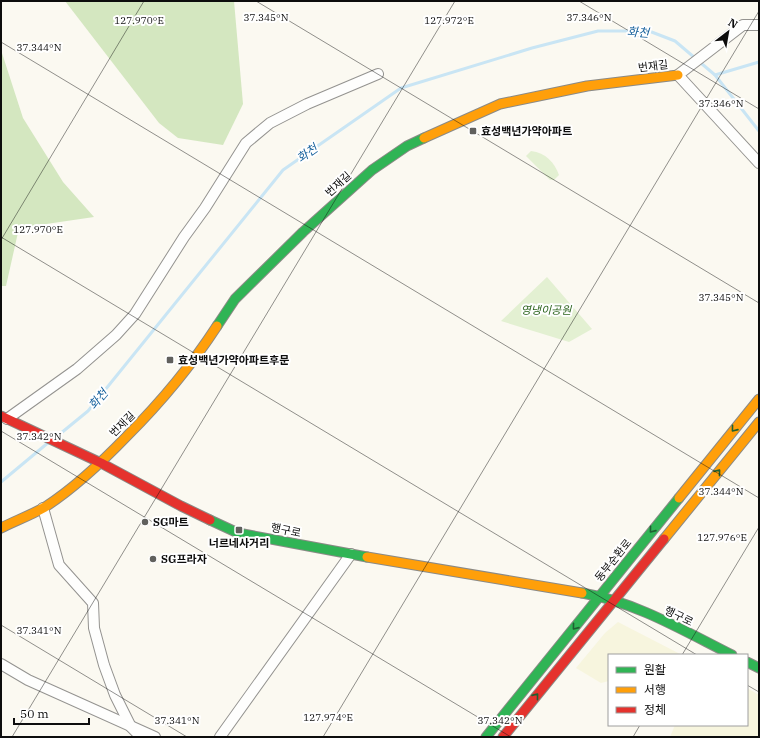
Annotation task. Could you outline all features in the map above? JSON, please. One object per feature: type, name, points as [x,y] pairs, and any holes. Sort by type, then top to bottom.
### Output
[{"type":"street","points":[[759,25],[743,25],[681,72],[759,163]]},
{"type":"street","name":"번재길","points":[[100,463],[155,408],[201,351],[235,299],[335,203],[372,170],[407,146],[500,104],[587,86],[681,72]]},
{"type":"street","points":[[4,417],[77,369],[116,335],[134,314],[246,143],[270,123],[307,104],[378,74]]},
{"type":"street","name":"동부순환로","points":[[486,737],[759,399]]},
{"type":"street","name":"행구로","points":[[4,417],[100,463],[181,506],[238,533],[351,554],[599,596],[614,600],[658,619],[730,654]]},
{"type":"street","points":[[503,737],[759,422]]},
{"type":"street","points":[[1,528],[43,508],[72,488],[100,463]]},
{"type":"street","points":[[43,508],[59,565],[93,603],[94,628],[104,665],[116,696],[131,727],[141,737]]},
{"type":"street","points":[[220,737],[351,554]]},
{"type":"street","points":[[748,662],[759,668]]},
{"type":"street","points":[[1,664],[28,680],[155,737]]},
{"type":"shaded area","points":[[618,622],[680,654],[608,654],[608,681],[601,683],[576,668],[605,633]]},
{"type":"shaded area","points":[[748,689],[759,695],[759,737],[670,737],[675,726],[748,726]]},
{"type":"green space","points":[[65,1],[234,1],[243,104],[223,145],[178,138],[159,123]]},
{"type":"green space","points":[[1,50],[23,118],[63,182],[94,217],[19,228],[6,286],[1,286]]},
{"type":"green space","points":[[531,151],[545,156],[552,162],[559,175],[554,180],[550,180],[526,156]]},
{"type":"green space","name":"영냉이공원","points":[[547,277],[592,329],[569,342],[501,321]]},
{"type":"waterway","name":"화천","points":[[55,438],[88,411],[283,170],[401,88],[532,48],[598,31],[649,31],[675,41],[715,75],[759,131]]},
{"type":"waterway","points":[[715,75],[759,62]]},
{"type":"waterway","name":"화천","points":[[1,482],[49,442]]},
{"type":"traffic: fast","points":[[217,326],[235,299],[303,232],[372,170],[407,146],[424,138]]},
{"type":"traffic: fast","points":[[486,737],[679,498]]},
{"type":"traffic: fast","points":[[210,520],[238,533],[367,557]]},
{"type":"traffic: fast","points":[[582,593],[602,597],[641,610],[730,654]]},
{"type":"traffic: fast","points":[[748,662],[759,668]]},
{"type":"traffic: slow","points":[[424,138],[500,104],[587,86],[678,75]]},
{"type":"traffic: slow","points":[[1,528],[45,507],[78,483],[98,465],[164,397],[197,355],[217,326]]},
{"type":"traffic: slow","points":[[679,498],[759,399]]},
{"type":"traffic: slow","points":[[664,539],[759,422]]},
{"type":"traffic: slow","points":[[367,557],[582,593]]},
{"type":"traffic: jam","points":[[1,416],[101,463],[210,520]]},
{"type":"traffic: jam","points":[[503,737],[664,539]]},
{"type":"place","name":"효성백년가약아파트","points":[[473,131]]},
{"type":"place","name":"효성백년가약아파트후문","points":[[170,360]]},
{"type":"place","name":"SG마트","points":[[145,522]]},
{"type":"place","name":"너르네사거리","points":[[239,530]]},
{"type":"place","name":"SG프라자","points":[[153,559]]}]
